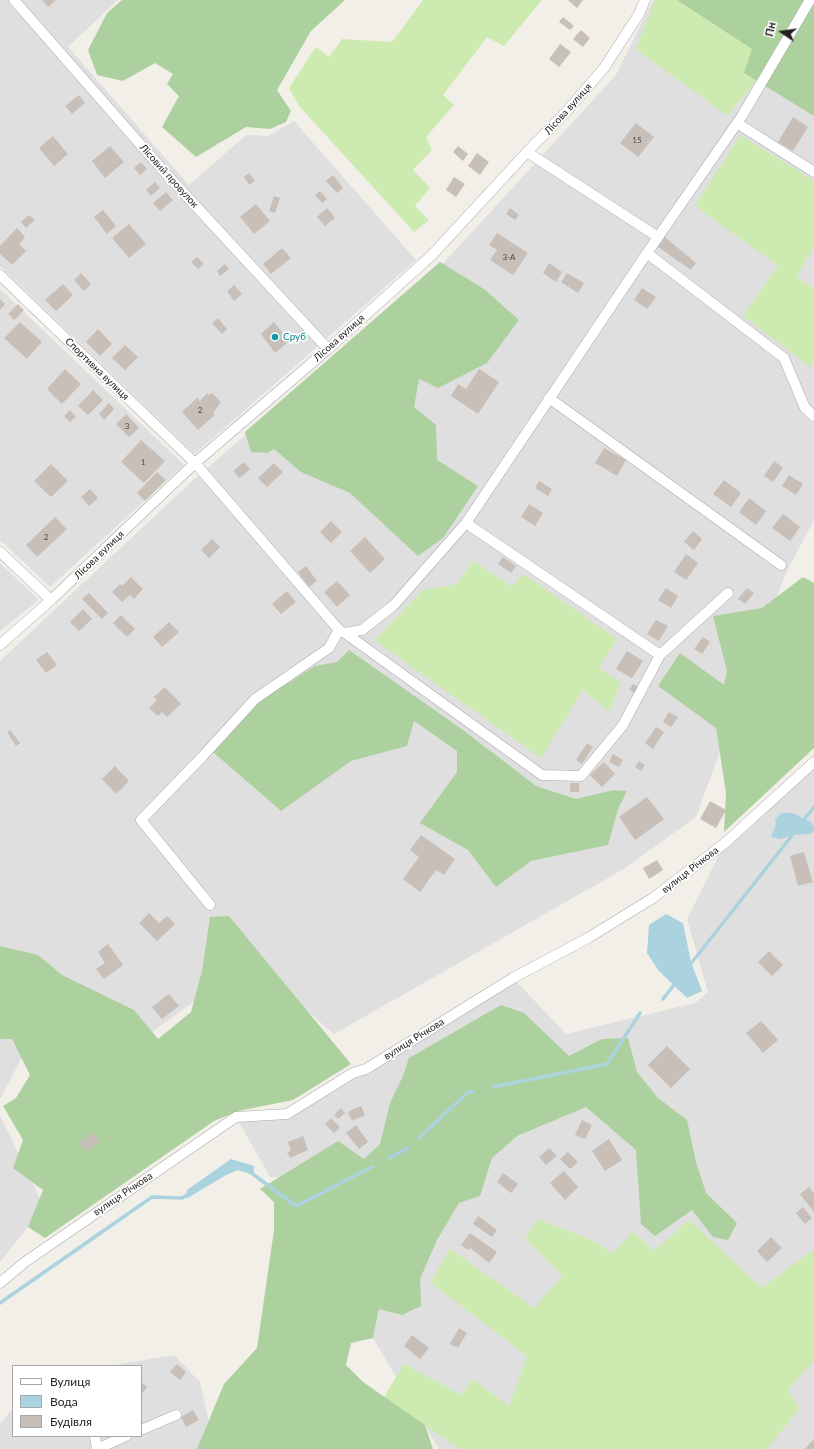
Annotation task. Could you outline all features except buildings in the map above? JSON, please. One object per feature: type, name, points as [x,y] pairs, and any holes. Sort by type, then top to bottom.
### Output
[{"type":"street","name":"Лісовий провулок","points":[[14,0],[168,176],[328,349]]},
{"type":"street","name":"Лісова вулиця","points":[[0,646],[51,600],[195,463],[328,349],[432,255],[566,112],[604,68],[639,14],[645,0]]},
{"type":"street","points":[[210,905],[141,820],[255,699],[329,648],[342,632],[362,630],[394,605],[466,523],[647,253],[737,123],[810,0]]},
{"type":"street","points":[[737,123],[814,172]]},
{"type":"street","points":[[527,152],[658,237]]},
{"type":"street","points":[[647,253],[784,358],[805,408],[814,416]]},
{"type":"street","name":"Спортивна вулиця","points":[[0,274],[195,463],[342,632],[542,775],[581,776],[623,725],[660,655]]},
{"type":"street","points":[[550,398],[781,565]]},
{"type":"street","points":[[466,523],[660,655],[728,593]]},
{"type":"street","points":[[0,552],[51,600]]},
{"type":"street","name":"вулиця Річкова","points":[[0,1283],[25,1262],[236,1116],[287,1114],[353,1073],[366,1069],[513,978],[588,938],[653,898],[725,843],[814,762]]},
{"type":"street","points":[[142,1430],[176,1415]]},
{"type":"street","points":[[94,1437],[97,1449],[124,1437]]},
{"type":"shaded area","points":[[0,0],[118,0],[68,47],[189,185],[246,135],[268,136],[294,121],[416,260],[195,454],[0,266]]},
{"type":"shaded area","points":[[653,0],[772,0],[814,27],[814,520],[785,575],[696,817],[622,870],[334,1034],[249,961],[133,1046],[28,1046],[0,1099],[0,661],[190,483],[439,268],[616,75]]},
{"type":"shaded area","points":[[0,289],[184,465],[50,587],[0,540]]},
{"type":"shaded area","points":[[0,563],[39,600],[0,631]]},
{"type":"shaded area","points":[[814,762],[814,1449],[439,1449],[373,1338],[406,1183],[270,1177],[236,1117],[287,1114],[513,978],[566,1034],[695,1003],[708,992],[687,919],[725,843]]},
{"type":"shaded area","points":[[0,1115],[44,1207],[0,1262]]},
{"type":"shaded area","points":[[174,1355],[200,1382],[215,1449],[0,1449],[0,1424],[12,1409],[12,1437],[142,1437],[142,1365],[115,1365]]},
{"type":"green space","points":[[122,0],[345,0],[311,31],[277,90],[291,111],[286,122],[270,129],[246,127],[196,157],[162,127],[179,96],[167,84],[173,74],[155,63],[123,81],[97,75],[88,50],[107,13]]},
{"type":"green space","points":[[423,0],[542,0],[504,46],[487,37],[443,95],[454,105],[426,137],[432,150],[413,170],[430,188],[415,206],[429,220],[414,232],[299,106],[289,88],[316,47],[329,57],[342,39],[392,42]]},
{"type":"green space","points":[[655,0],[677,0],[753,49],[744,73],[756,80],[727,116],[636,49]]},
{"type":"green space","points":[[677,0],[814,0],[814,116],[744,73],[752,49]]},
{"type":"green space","points":[[740,135],[814,181],[814,245],[797,277],[814,289],[814,359],[810,367],[743,316],[778,266],[695,206]]},
{"type":"green space","points":[[440,262],[484,289],[519,320],[487,363],[438,388],[419,379],[414,407],[436,425],[437,460],[478,486],[443,538],[418,556],[350,493],[301,472],[274,449],[267,453],[251,452],[245,432]]},
{"type":"green space","points":[[473,561],[512,587],[523,574],[617,639],[599,668],[621,683],[609,711],[583,690],[541,758],[374,640],[423,590],[457,584]]},
{"type":"green space","points":[[803,577],[814,583],[814,748],[724,832],[726,793],[716,728],[658,686],[680,653],[724,685],[727,671],[713,616],[762,608]]},
{"type":"green space","points":[[349,650],[463,730],[536,786],[576,799],[614,790],[627,791],[618,809],[608,845],[531,861],[496,887],[468,850],[420,823],[457,772],[457,751],[414,721],[407,746],[351,761],[281,811],[213,752],[243,712],[315,666],[337,662]]},
{"type":"green space","points":[[229,916],[351,1064],[293,1100],[238,1111],[214,1121],[45,1238],[28,1227],[43,1190],[13,1168],[23,1140],[3,1106],[16,1098],[30,1075],[12,1039],[0,1039],[0,946],[38,955],[62,975],[134,1010],[158,1039],[191,1012],[202,971],[210,917]]},
{"type":"green space","points":[[501,1005],[524,1013],[569,1056],[602,1039],[628,1038],[637,1072],[658,1098],[687,1120],[696,1162],[706,1193],[737,1223],[728,1240],[713,1237],[692,1210],[655,1236],[641,1224],[636,1150],[586,1107],[517,1136],[492,1158],[480,1196],[459,1203],[437,1240],[420,1279],[421,1306],[402,1315],[379,1309],[373,1338],[351,1343],[346,1365],[363,1382],[425,1425],[433,1449],[197,1449],[224,1384],[257,1348],[274,1230],[274,1202],[260,1189],[338,1141],[364,1159],[380,1144],[390,1103],[403,1076],[409,1058]]},
{"type":"green space","points":[[538,1219],[596,1242],[612,1254],[633,1232],[654,1251],[689,1220],[762,1288],[814,1249],[814,1360],[788,1390],[799,1409],[767,1449],[460,1449],[384,1397],[404,1364],[461,1395],[472,1379],[509,1406],[527,1356],[430,1282],[450,1249],[534,1308],[563,1276],[525,1239]]},
{"type":"water","points":[[781,813],[793,813],[811,822],[814,827],[814,831],[810,834],[794,835],[780,839],[771,837],[776,824],[775,819]]},
{"type":"water","points":[[666,914],[683,923],[691,962],[702,991],[687,998],[659,971],[647,953],[649,925]]},
{"type":"water","points":[[231,1159],[254,1166],[254,1175],[238,1170],[226,1175],[186,1199],[187,1190]]},
{"type":"waterway","points":[[802,822],[814,807]]},
{"type":"waterway","points":[[689,966],[794,833]]},
{"type":"waterway","points":[[663,999],[676,982]]},
{"type":"waterway","points":[[493,1087],[607,1064],[640,1013]]},
{"type":"waterway","points":[[419,1138],[468,1092],[473,1091]]},
{"type":"waterway","points":[[389,1158],[408,1148]]},
{"type":"waterway","points":[[250,1172],[296,1206],[372,1167]]},
{"type":"waterway","points":[[0,1303],[152,1197],[182,1198],[190,1193]]},
{"type":"place","name":"Сруб","points":[[275,337]]}]
